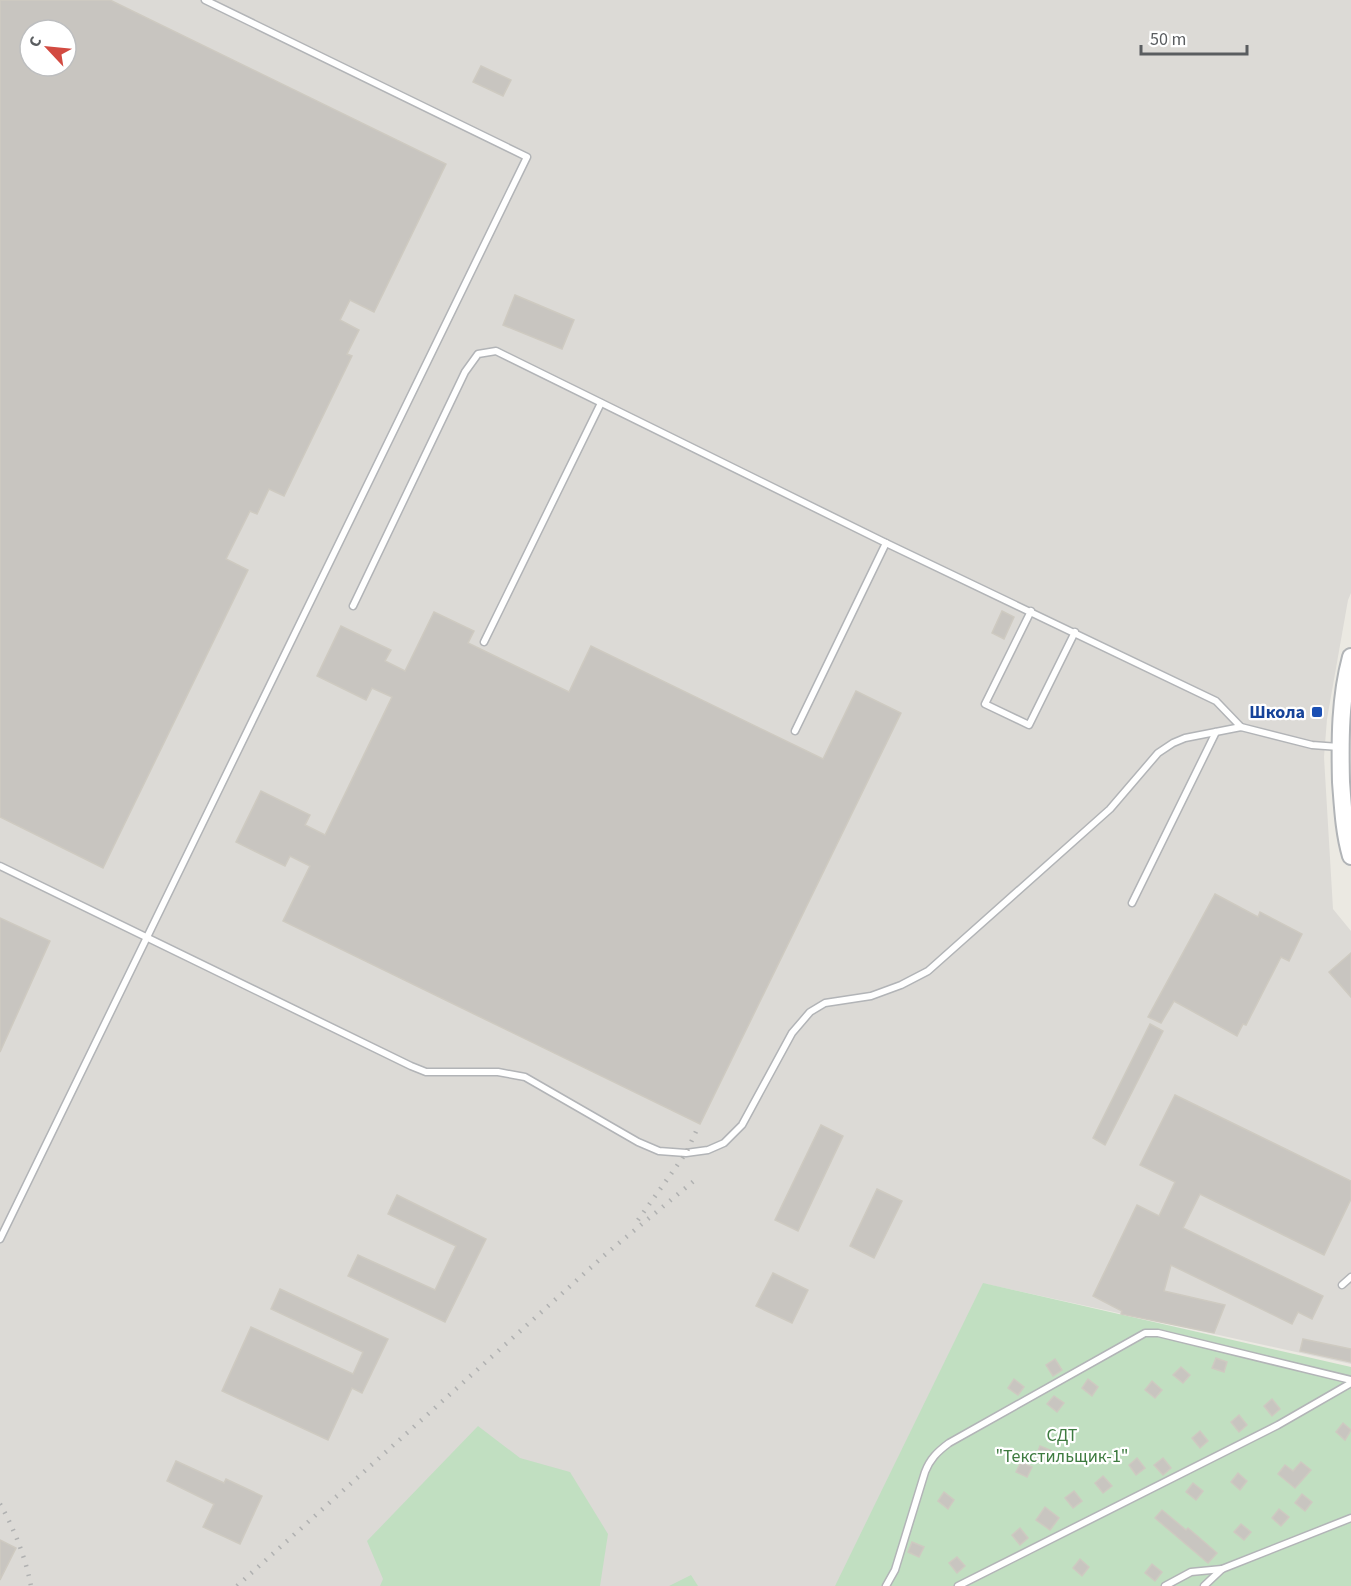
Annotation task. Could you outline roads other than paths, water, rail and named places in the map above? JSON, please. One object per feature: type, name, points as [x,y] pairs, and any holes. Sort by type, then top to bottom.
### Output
[{"type":"main road","points":[[1351,657],[1342,698],[1340,747],[1343,812],[1351,856]]},
{"type":"lane","points":[[0,1239],[527,157],[205,0]]},
{"type":"lane","points":[[352,606],[465,372],[478,354],[496,351],[886,543],[1216,701],[1241,727]]},
{"type":"lane","points":[[484,642],[601,403]]},
{"type":"lane","points":[[795,731],[886,543]]},
{"type":"lane","points":[[1031,612],[985,704],[1029,725],[1075,632]]},
{"type":"lane","points":[[0,866],[411,1066],[426,1072],[498,1072],[525,1077],[638,1142],[659,1151],[686,1153],[708,1150],[724,1143],[742,1125],[792,1033],[810,1012],[825,1003],[871,996],[928,971],[1110,809],[1158,753],[1173,743],[1185,738],[1241,727],[1312,744],[1340,747]]},
{"type":"lane","points":[[1132,903],[1216,732]]},
{"type":"lane","points":[[1342,1285],[1351,1277]]},
{"type":"lane","points":[[886,1586],[895,1570],[929,1461],[936,1452],[948,1443],[1144,1333],[1158,1333],[1351,1381]]},
{"type":"lane","points":[[958,1586],[1278,1425],[1351,1381]]},
{"type":"lane","points":[[1165,1586],[1191,1572],[1222,1569],[1351,1518]]},
{"type":"lane","points":[[1204,1586],[1222,1569]]},
{"type":"railway","points":[[638,1220],[686,1153],[699,1125]]},
{"type":"railway","points":[[237,1586],[607,1253],[695,1180]]},
{"type":"railway","points":[[0,1504],[19,1544],[31,1586]]},
{"type":"place","name":"Школа","points":[[1317,712]]},
{"type":"park label","name":"СДТ \"Текстильщик-1\"","points":[[1062,1445]]}]
